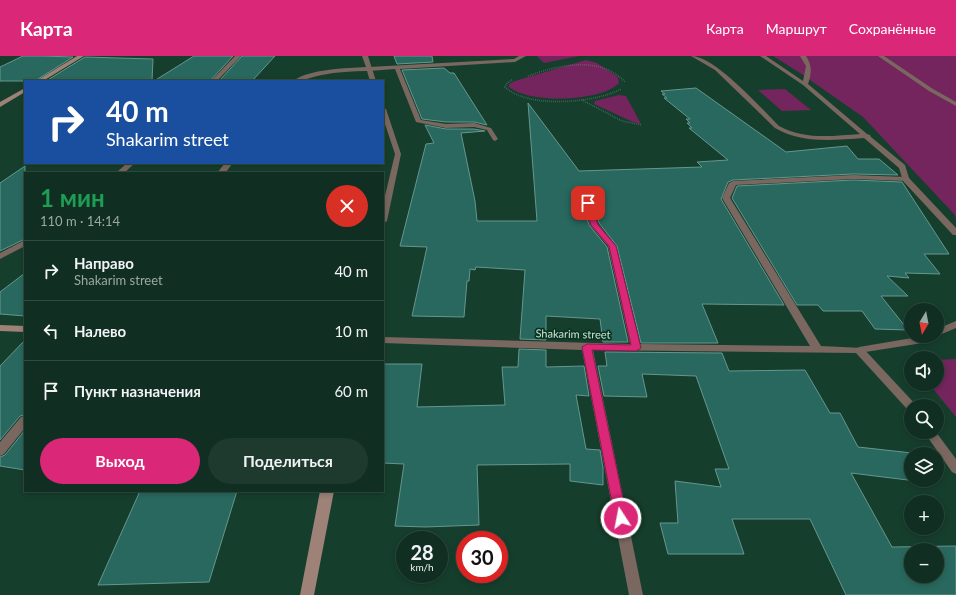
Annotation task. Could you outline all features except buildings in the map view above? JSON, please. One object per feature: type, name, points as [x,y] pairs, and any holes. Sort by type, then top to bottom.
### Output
[{"type":"street","points":[[42,80],[81,56]]},
{"type":"street","points":[[215,80],[238,56]]},
{"type":"street","points":[[365,56],[373,80]]},
{"type":"street","points":[[299,80],[312,76],[355,69],[397,68],[515,60],[523,56]]},
{"type":"street","points":[[694,56],[717,69],[777,127],[785,132],[796,136],[813,138],[868,136]]},
{"type":"street","points":[[763,56],[805,84],[868,136],[902,167],[906,179],[956,233]]},
{"type":"street","points":[[803,56],[808,62],[809,71],[805,84]]},
{"type":"street","points":[[881,56],[931,90],[956,104]]},
{"type":"street","points":[[397,68],[418,121],[446,126],[474,125],[489,129],[495,139]]},
{"type":"street","points":[[0,105],[24,91]]},
{"type":"street","points":[[384,112],[398,154],[384,217]]},
{"type":"street","points":[[121,172],[130,164]]},
{"type":"street","points":[[222,172],[228,164]]},
{"type":"street","points":[[817,349],[726,198],[733,183],[853,177],[906,179]]},
{"type":"street","points":[[584,192],[594,225],[612,246],[636,348]]},
{"type":"street","points":[[944,220],[956,240]]},
{"type":"street","points":[[0,256],[24,243]]},
{"type":"street","points":[[944,330],[956,324]]},
{"type":"street","points":[[0,328],[24,329]]},
{"type":"street","name":"Shakarim street","points":[[384,340],[587,347],[859,350],[904,343]]},
{"type":"street","points":[[587,347],[636,595]]},
{"type":"street","points":[[859,350],[904,399]]},
{"type":"street","points":[[0,451],[24,421]]},
{"type":"street","points":[[935,439],[956,469]]},
{"type":"street","points":[[307,595],[327,492]]},
{"type":"path","points":[[525,76],[568,62]]},
{"type":"path","points":[[606,66],[622,77],[624,82]]},
{"type":"path","points":[[518,78],[510,80],[505,86],[507,90],[513,94],[534,99],[581,100],[615,93],[621,89]]},
{"type":"path","points":[[581,100],[622,121],[642,125]]},
{"type":"shaded area","points":[[537,56],[579,56],[544,63]]},
{"type":"shaded area","points":[[773,56],[956,56],[956,218],[954,214],[863,117]]},
{"type":"shaded area","points":[[586,60],[597,63],[618,77],[619,83],[610,89],[597,94],[565,98],[532,96],[509,87],[509,84],[515,81]]},
{"type":"shaded area","points":[[785,89],[811,110],[782,111],[758,90]]},
{"type":"shaded area","points":[[619,95],[626,96],[641,124],[633,122],[594,104],[595,101]]},
{"type":"shaded area","points":[[956,359],[956,417],[944,402],[944,399],[941,399],[935,391],[944,391],[944,360]]},
{"type":"route","points":[[588,203],[594,225],[602,232],[612,246],[636,348],[587,347],[621,518]]}]
